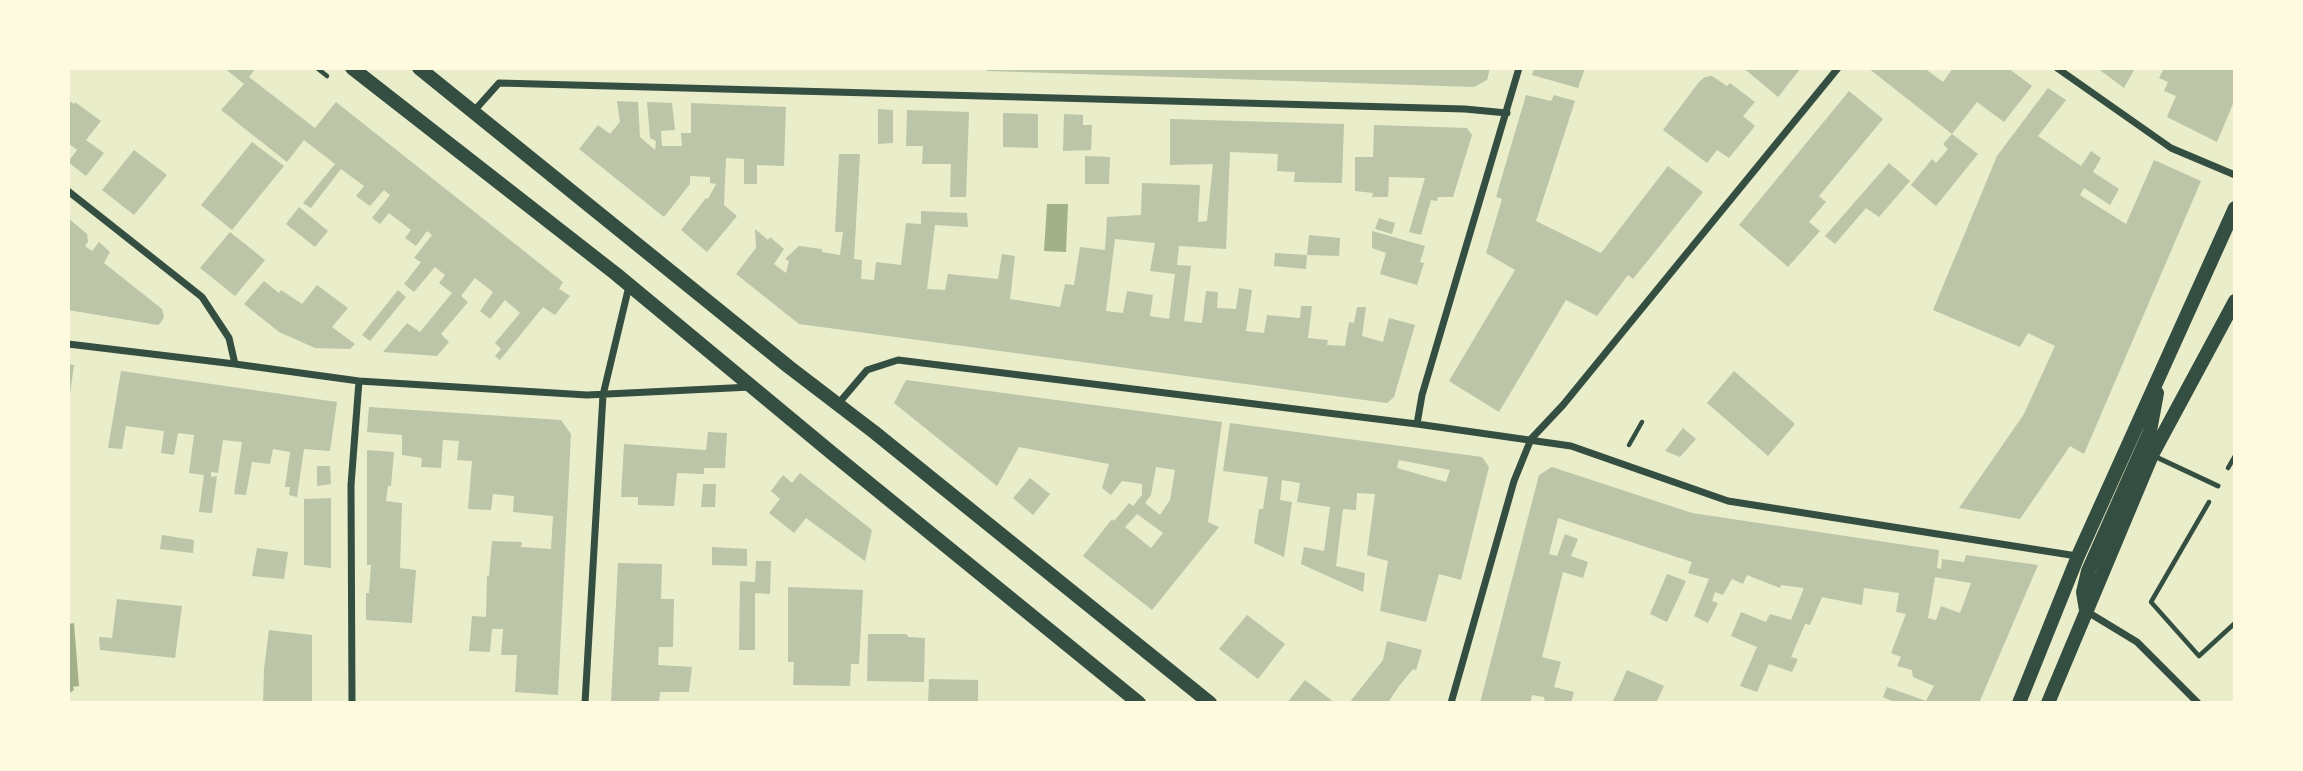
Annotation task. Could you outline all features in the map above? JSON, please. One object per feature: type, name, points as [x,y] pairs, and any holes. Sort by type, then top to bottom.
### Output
[{"type":"main road","points":[[352,68],[629,286],[1139,703]]},
{"type":"main road","points":[[419,68],[1210,703]]},
{"type":"main road","points":[[2019,703],[2078,556],[2235,208]]},
{"type":"main road","points":[[2048,703],[2152,455],[2235,301]]},
{"type":"main road","points":[[2086,611],[2083,593],[2088,571],[2150,432],[2161,371]]},
{"type":"street","points":[[1417,424],[1422,396],[1519,68]]},
{"type":"street","points":[[1451,703],[1514,481],[1531,439],[1563,405],[1838,68]]},
{"type":"street","points":[[2057,68],[2171,148],[2235,175]]},
{"type":"street","points":[[474,111],[499,83],[1465,109],[1507,113]]},
{"type":"street","points":[[68,191],[202,297],[229,338],[235,364]]},
{"type":"street","points":[[585,703],[603,395],[629,286]]},
{"type":"street","points":[[68,344],[359,381],[603,395],[753,387]]},
{"type":"street","points":[[838,405],[867,370],[898,360],[1531,439],[1571,446],[1728,501],[2078,556]]},
{"type":"street","points":[[352,703],[351,485],[359,381]]},
{"type":"street","points":[[2086,611],[2137,642],[2198,703]]},
{"type":"lane","points":[[2152,455],[2218,486]]},
{"type":"path","points":[[2218,486],[2151,602],[2199,656],[2235,623]]},
{"type":"shaded area","points":[[1047,204],[1068,204],[1066,252],[1044,251]]},
{"type":"shaded area","points":[[74,623],[79,686],[73,687],[74,690],[68,694],[68,624]]},
{"type":"building","points":[[224,68],[256,68],[249,77],[315,128],[336,102],[563,282],[559,289],[570,296],[555,315],[543,307],[500,360],[495,356],[501,349],[495,343],[520,313],[505,300],[490,319],[480,311],[493,292],[475,278],[461,296],[468,302],[441,334],[449,342],[437,356],[383,352],[407,323],[420,332],[452,293],[439,283],[445,275],[435,267],[414,292],[404,284],[421,262],[414,258],[432,235],[427,231],[416,246],[405,238],[411,230],[389,213],[380,224],[372,218],[390,195],[384,190],[370,206],[356,196],[364,186],[341,169],[311,208],[303,203],[335,164],[304,140],[287,162],[221,110],[244,84]]},
{"type":"building","points":[[986,68],[1490,68],[1487,80],[1474,87],[986,71]]},
{"type":"building","points":[[1534,68],[1585,68],[1578,88],[1532,75]]},
{"type":"building","points":[[1740,68],[1801,68],[1778,97]]},
{"type":"building","points":[[1868,68],[1924,68],[1943,82],[1953,68],[2008,68],[2032,86],[2004,122],[1977,102],[1952,134]]},
{"type":"building","points":[[2097,68],[2135,68],[2124,88]]},
{"type":"building","points":[[2164,68],[2235,68],[2235,99],[2217,142],[2167,117],[2176,96],[2164,91],[2168,82],[2159,78]]},
{"type":"building","points":[[1712,76],[1727,86],[1730,83],[1755,102],[1743,116],[1755,126],[1729,158],[1717,150],[1707,163],[1663,130],[1699,82]]},
{"type":"building","points":[[2048,88],[2066,100],[2038,136],[2081,166],[2091,151],[2101,158],[2093,172],[2119,189],[2110,205],[2084,188],[2080,195],[2126,224],[2154,160],[2201,181],[2084,454],[2070,446],[2020,519],[1959,508],[2024,414],[2055,346],[2028,333],[2020,347],[1933,310],[1997,156]]},
{"type":"building","points":[[1849,91],[1883,119],[1819,196],[1826,202],[1809,222],[1820,231],[1788,267],[1739,225]]},
{"type":"building","points":[[1526,95],[1551,101],[1554,95],[1575,101],[1536,221],[1601,253],[1668,166],[1703,192],[1633,279],[1628,275],[1597,316],[1566,300],[1499,412],[1449,381],[1515,270],[1486,253],[1502,199],[1496,197]]},
{"type":"building","points":[[68,100],[101,121],[86,140],[104,153],[86,176],[68,162],[77,150],[68,143]]},
{"type":"building","points":[[617,101],[638,102],[640,137],[655,150],[656,141],[650,138],[647,102],[672,103],[675,130],[661,131],[662,146],[682,146],[681,133],[691,133],[691,103],[786,107],[784,166],[757,165],[757,184],[744,184],[744,159],[726,158],[724,205],[737,216],[707,252],[681,230],[706,198],[708,199],[716,184],[710,183],[710,177],[690,176],[690,184],[664,217],[579,149],[598,125],[610,134],[620,122]]},
{"type":"building","points":[[878,109],[893,110],[893,143],[878,144]]},
{"type":"building","points":[[907,110],[969,112],[966,197],[950,197],[951,164],[922,164],[923,146],[906,146]]},
{"type":"building","points":[[1003,113],[1038,114],[1038,148],[1003,147]]},
{"type":"building","points":[[1064,114],[1083,115],[1083,125],[1092,125],[1091,150],[1063,151]]},
{"type":"building","points":[[1170,119],[1344,124],[1342,183],[1294,182],[1295,172],[1277,171],[1278,154],[1230,152],[1226,249],[1179,246],[1177,265],[1191,266],[1184,321],[1202,323],[1206,291],[1218,292],[1217,308],[1236,309],[1239,288],[1252,290],[1246,331],[1264,333],[1267,315],[1300,318],[1301,306],[1312,306],[1308,338],[1328,340],[1327,345],[1345,346],[1349,322],[1354,323],[1357,307],[1366,307],[1362,336],[1383,342],[1389,318],[1415,325],[1394,397],[1387,403],[799,324],[736,274],[756,248],[755,229],[784,249],[774,264],[786,273],[789,261],[785,259],[799,246],[840,255],[843,232],[835,232],[839,154],[860,154],[854,259],[862,260],[861,279],[874,280],[876,262],[901,265],[906,223],[921,224],[921,211],[967,213],[968,227],[935,225],[927,289],[945,290],[948,274],[998,279],[1002,254],[1015,256],[1010,299],[1060,307],[1065,284],[1074,285],[1080,247],[1105,250],[1107,217],[1141,215],[1142,183],[1200,185],[1198,222],[1207,221],[1213,164],[1170,165]],"holes":[[[1115,239],[1155,243],[1150,271],[1175,274],[1169,319],[1150,316],[1153,295],[1127,291],[1123,313],[1106,311]]]},
{"type":"building","points":[[1374,125],[1467,128],[1472,135],[1453,197],[1431,200],[1421,235],[1409,232],[1425,178],[1389,177],[1388,197],[1372,197],[1373,193],[1355,191],[1355,157],[1373,157]]},
{"type":"building","points":[[1952,134],[1978,154],[1936,206],[1911,185],[1932,159],[1936,163],[1948,149],[1943,144]]},
{"type":"building","points":[[252,142],[284,166],[232,230],[201,205]]},
{"type":"building","points":[[134,150],[167,175],[134,215],[102,190]]},
{"type":"building","points":[[1085,156],[1110,157],[1109,184],[1085,184]]},
{"type":"building","points":[[1889,163],[1910,181],[1879,217],[1866,208],[1835,244],[1825,236]]},
{"type":"building","points":[[299,207],[328,231],[315,247],[286,224]]},
{"type":"building","points":[[68,218],[87,234],[88,242],[85,246],[92,251],[99,242],[110,252],[104,263],[162,309],[164,317],[158,325],[68,310]]},
{"type":"building","points":[[1379,218],[1395,223],[1392,234],[1375,229]]},
{"type":"building","points":[[1372,231],[1425,246],[1420,262],[1424,263],[1417,285],[1380,274],[1386,253],[1372,248]]},
{"type":"building","points":[[230,232],[265,260],[235,296],[200,268]]},
{"type":"building","points":[[1309,235],[1340,238],[1339,256],[1307,255]]},
{"type":"building","points":[[1275,253],[1307,255],[1306,269],[1274,266]]},
{"type":"building","points":[[264,281],[279,293],[281,290],[302,304],[317,285],[348,308],[332,327],[355,344],[350,349],[315,348],[279,332],[244,304]]},
{"type":"building","points":[[398,290],[406,297],[370,341],[362,335]]},
{"type":"building","points":[[68,364],[74,365],[70,394],[68,394]]},
{"type":"building","points":[[121,371],[337,402],[330,451],[304,449],[297,497],[289,495],[290,487],[285,487],[290,452],[273,449],[270,464],[252,462],[246,495],[234,494],[242,442],[223,440],[218,473],[211,472],[211,477],[217,476],[212,513],[199,512],[204,475],[189,473],[194,435],[178,433],[174,455],[161,453],[164,431],[126,426],[122,449],[108,448]]},
{"type":"building","points":[[1734,371],[1795,424],[1768,456],[1707,403]]},
{"type":"building","points":[[906,380],[1222,422],[1208,522],[1219,527],[1152,610],[1083,556],[1112,519],[1114,521],[1129,503],[1133,506],[1142,495],[1142,484],[1122,481],[1111,495],[1102,488],[1109,464],[1019,447],[997,486],[894,403]],"holes":[[[1156,467],[1175,470],[1170,500],[1160,515],[1145,503],[1151,495]],[[1137,514],[1163,533],[1151,548],[1125,527]]]},
{"type":"building","points":[[369,407],[561,420],[571,434],[558,695],[515,692],[517,655],[501,655],[503,629],[492,629],[490,652],[469,651],[472,616],[486,617],[487,576],[492,541],[522,542],[521,547],[551,549],[553,516],[513,512],[514,496],[493,494],[491,510],[468,509],[472,461],[457,460],[459,441],[443,440],[441,468],[421,467],[422,458],[402,455],[402,435],[367,432]]},
{"type":"building","points":[[1230,423],[1482,457],[1489,467],[1461,580],[1439,574],[1426,622],[1380,611],[1388,561],[1367,555],[1375,494],[1357,493],[1356,510],[1343,509],[1336,566],[1365,573],[1363,592],[1301,564],[1304,547],[1324,551],[1330,507],[1297,502],[1300,483],[1282,480],[1280,500],[1292,502],[1284,557],[1254,543],[1259,509],[1263,509],[1268,477],[1223,471]],"holes":[[[1399,460],[1450,470],[1446,482],[1397,468]]]},
{"type":"building","points":[[1683,428],[1696,439],[1680,457],[1665,451]]},
{"type":"building","points":[[708,432],[727,433],[725,468],[704,468],[704,474],[677,473],[674,506],[638,505],[638,497],[621,497],[624,444],[706,450]]},
{"type":"building","points":[[367,450],[394,452],[391,486],[388,486],[386,501],[402,503],[400,568],[416,570],[412,623],[366,620],[366,593],[369,593],[371,565],[367,565]]},
{"type":"building","points":[[317,466],[330,466],[331,484],[317,486]]},
{"type":"building","points":[[1552,467],[1692,513],[1939,550],[1937,568],[1941,569],[1942,559],[1964,562],[1966,555],[2038,565],[1979,703],[1897,703],[1883,697],[1887,687],[1926,701],[1934,686],[1913,677],[1912,670],[1897,666],[1901,657],[1891,653],[1906,614],[1896,612],[1899,593],[1864,588],[1862,605],[1822,597],[1810,625],[1805,624],[1791,657],[1798,659],[1792,672],[1769,664],[1757,692],[1740,686],[1757,647],[1731,636],[1741,612],[1766,622],[1770,614],[1791,620],[1804,588],[1781,585],[1780,588],[1747,575],[1743,584],[1732,579],[1723,595],[1715,592],[1712,601],[1718,603],[1708,623],[1694,616],[1709,579],[1688,573],[1692,562],[1558,518],[1549,554],[1557,556],[1565,534],[1578,539],[1571,556],[1588,562],[1583,578],[1563,572],[1542,657],[1561,662],[1554,687],[1574,692],[1571,703],[1545,703],[1544,697],[1532,695],[1530,703],[1480,703],[1539,475]],"holes":[[[1935,577],[1971,583],[1960,613],[1941,606],[1936,620],[1928,618]]]},
{"type":"building","points":[[800,473],[872,530],[865,561],[806,518],[794,533],[769,513],[780,499],[771,491],[783,475],[792,483]]},
{"type":"building","points":[[1030,478],[1050,494],[1033,515],[1013,498]]},
{"type":"building","points":[[703,484],[716,484],[715,507],[701,507]]},
{"type":"building","points":[[331,498],[331,568],[304,565],[304,499]]},
{"type":"building","points":[[162,535],[194,540],[193,553],[160,549]]},
{"type":"building","points":[[712,547],[747,549],[747,566],[712,565]]},
{"type":"building","points":[[257,548],[288,552],[284,579],[252,576]]},
{"type":"building","points":[[756,561],[771,561],[770,594],[755,593],[755,650],[739,650],[740,581],[755,582]]},
{"type":"building","points":[[618,563],[662,564],[661,599],[674,599],[673,647],[659,647],[658,665],[692,667],[689,692],[660,692],[659,703],[611,703]]},
{"type":"building","points":[[1667,574],[1686,581],[1667,622],[1650,614]]},
{"type":"building","points":[[788,587],[863,590],[859,664],[851,664],[850,686],[793,685],[794,662],[788,662]]},
{"type":"building","points":[[117,599],[182,606],[175,658],[100,650],[99,637],[112,638]]},
{"type":"building","points":[[1247,615],[1285,644],[1258,679],[1219,649]]},
{"type":"building","points":[[269,630],[312,635],[312,703],[263,703]]},
{"type":"building","points":[[868,634],[906,634],[909,637],[925,638],[924,682],[867,681]]},
{"type":"building","points":[[1387,641],[1422,650],[1416,670],[1413,669],[1399,686],[1389,701],[1392,703],[1349,703],[1383,660]]},
{"type":"building","points":[[1627,670],[1664,686],[1656,703],[1613,701]]},
{"type":"building","points":[[929,679],[978,680],[978,703],[928,703]]},
{"type":"building","points":[[1305,680],[1335,703],[1287,703]]}]
